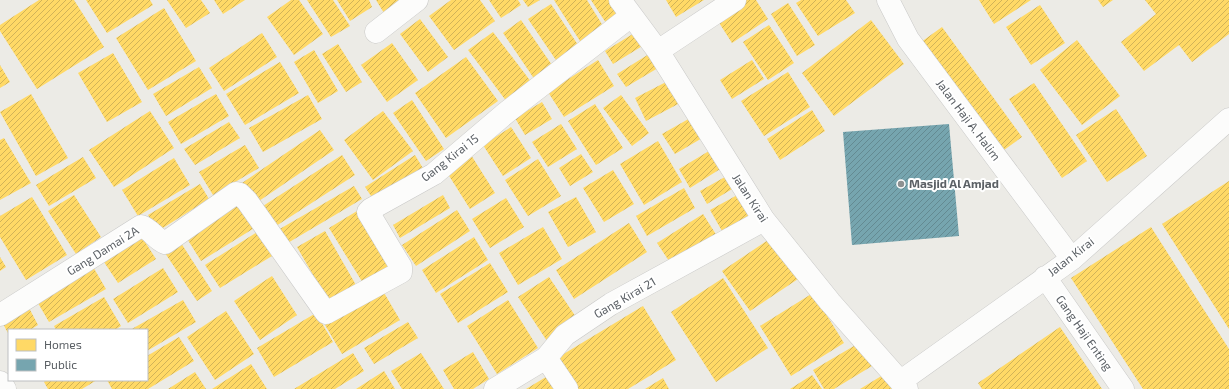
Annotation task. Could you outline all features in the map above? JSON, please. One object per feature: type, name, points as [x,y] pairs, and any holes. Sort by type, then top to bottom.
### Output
[{"type":"street","points":[[376,32],[417,0]]},
{"type":"street","points":[[658,51],[735,0]]},
{"type":"street","name":"Jalan Haji A. Halim","points":[[888,0],[908,39],[1072,259]]},
{"type":"street","name":"Jalan Kirai","points":[[626,8],[658,51],[764,220],[830,302],[904,385],[1045,277],[1072,259],[1229,119]]},
{"type":"street","name":"Gang Kirai 15","points":[[326,313],[401,272],[401,267],[368,212],[434,174],[626,8]]},
{"type":"street","name":"Gang Damai 2A","points":[[0,315],[141,226],[146,228],[154,236],[165,243],[236,193],[240,194],[247,201],[326,313]]},
{"type":"street","name":"Gang Kirai 21","points":[[495,389],[546,358],[565,335],[611,304],[764,220]]},
{"type":"street","name":"Gang Haji Enting","points":[[1045,277],[1123,389]]},
{"type":"street","points":[[546,358],[568,389]]},
{"type":"street","points":[[0,382],[5,389]]},
{"type":"building: Homes","points":[[39,0],[74,0],[104,47],[37,89],[0,31],[0,25]]},
{"type":"building: Homes","points":[[86,0],[150,0],[153,5],[107,33]]},
{"type":"building: Homes","points":[[167,0],[201,0],[210,13],[186,28]]},
{"type":"building: Homes","points":[[214,0],[245,0],[223,14]]},
{"type":"building: Homes","points":[[291,0],[299,0],[323,34],[294,55],[267,17]]},
{"type":"building: Homes","points":[[307,0],[333,0],[350,26],[331,37]]},
{"type":"building: Homes","points":[[337,0],[369,0],[372,7],[350,21]]},
{"type":"building: Homes","points":[[376,0],[398,0],[399,3],[384,13]]},
{"type":"building: Homes","points":[[451,0],[480,0],[495,21],[454,50],[429,16]]},
{"type":"building: Homes","points":[[489,0],[518,0],[521,5],[501,18]]},
{"type":"building: Homes","points":[[523,0],[540,0],[528,7]]},
{"type":"building: Homes","points":[[554,0],[587,0],[608,34],[585,49]]},
{"type":"building: Homes","points":[[591,0],[615,0],[623,13],[606,23]]},
{"type":"building: Homes","points":[[666,0],[704,0],[676,17]]},
{"type":"building: Homes","points":[[743,0],[756,0],[768,19],[732,43],[716,18]]},
{"type":"building: Homes","points":[[801,0],[846,0],[855,13],[818,36],[796,3]]},
{"type":"building: Homes","points":[[979,0],[1031,0],[994,24]]},
{"type":"building: Homes","points":[[1098,0],[1113,0],[1103,7]]},
{"type":"building: Homes","points":[[1145,0],[1229,0],[1229,34],[1192,62],[1179,45],[1144,71],[1121,42],[1156,14]]},
{"type":"building: Homes","points":[[788,3],[815,45],[797,56],[771,14]]},
{"type":"building: Homes","points":[[551,4],[582,51],[560,66],[528,19]]},
{"type":"building: Homes","points":[[1040,5],[1065,43],[1031,65],[1006,27]]},
{"type":"building: Homes","points":[[164,8],[196,61],[148,90],[116,38]]},
{"type":"building: Homes","points":[[420,19],[448,57],[428,72],[400,34]]},
{"type":"building: Homes","points":[[521,20],[554,68],[535,80],[503,33]]},
{"type":"building: Homes","points":[[871,20],[904,64],[834,116],[802,73]]},
{"type":"building: Homes","points":[[769,25],[794,63],[768,80],[743,42]]},
{"type":"building: Homes","points":[[942,27],[1022,137],[997,155],[917,45]]},
{"type":"building: Homes","points":[[493,32],[532,83],[507,102],[468,50]]},
{"type":"building: Homes","points":[[636,32],[644,45],[613,64],[605,51]]},
{"type":"building: Homes","points":[[262,33],[277,57],[224,91],[209,68]]},
{"type":"building: Homes","points":[[1077,40],[1120,96],[1082,125],[1040,70]]},
{"type":"building: Homes","points":[[392,43],[418,80],[387,102],[361,65]]},
{"type":"building: Homes","points":[[338,44],[362,82],[346,92],[322,54]]},
{"type":"building: Homes","points":[[314,50],[338,91],[318,103],[294,62]]},
{"type":"building: Homes","points":[[113,53],[142,102],[107,122],[78,73]]},
{"type":"building: Homes","points":[[649,54],[658,68],[626,87],[617,74]]},
{"type":"building: Homes","points":[[466,57],[498,101],[446,138],[415,93]]},
{"type":"building: Homes","points":[[598,60],[614,86],[564,117],[548,92]]},
{"type":"building: Homes","points":[[752,60],[764,79],[732,99],[720,80]]},
{"type":"building: Homes","points":[[280,62],[299,93],[245,125],[226,94]]},
{"type":"building: Homes","points":[[0,65],[10,82],[0,88]]},
{"type":"building: Homes","points":[[199,67],[212,88],[166,116],[153,94]]},
{"type":"building: Homes","points":[[788,72],[810,107],[764,136],[741,101]]},
{"type":"building: Homes","points":[[668,81],[680,103],[646,121],[635,98]]},
{"type":"building: Homes","points":[[1034,83],[1087,161],[1062,178],[1009,99]]},
{"type":"building: Homes","points":[[31,94],[68,158],[36,176],[0,112]]},
{"type":"building: Homes","points":[[216,94],[229,116],[181,144],[168,122]]},
{"type":"building: Homes","points":[[308,95],[322,119],[263,152],[249,128]]},
{"type":"building: Homes","points":[[621,95],[649,133],[632,146],[603,108]]},
{"type":"building: Homes","points":[[412,100],[444,149],[426,161],[393,113]]},
{"type":"building: Homes","points":[[542,102],[552,119],[525,135],[515,118]]},
{"type":"building: Homes","points":[[595,104],[623,148],[596,165],[568,121]]},
{"type":"building: Homes","points":[[1116,109],[1147,156],[1107,182],[1076,135]]},
{"type":"building: Homes","points":[[812,110],[825,131],[780,160],[767,139]]},
{"type":"building: Homes","points":[[150,111],[174,148],[114,187],[89,150]]},
{"type":"building: Homes","points":[[383,111],[413,151],[373,180],[344,140]]},
{"type":"building: Homes","points":[[692,117],[704,137],[675,154],[662,134]]},
{"type":"building: Homes","points":[[229,122],[240,138],[195,165],[184,149]]},
{"type":"building: Homes","points":[[561,124],[577,149],[548,167],[532,142]]},
{"type":"building: Homes","points":[[511,127],[531,158],[503,176],[483,145]]},
{"type":"building: Homes","points":[[320,130],[334,150],[256,203],[242,183]]},
{"type":"building: Homes","points":[[4,138],[31,183],[0,200],[0,140]]},
{"type":"building: Homes","points":[[658,141],[682,182],[644,205],[620,164]]},
{"type":"building: Homes","points":[[245,145],[259,168],[213,195],[199,172]]},
{"type":"building: Homes","points":[[714,148],[725,166],[690,188],[679,169]]},
{"type":"building: Homes","points":[[581,154],[593,172],[570,186],[559,168]]},
{"type":"building: Homes","points":[[342,155],[355,175],[276,226],[263,206]]},
{"type":"building: Homes","points":[[415,155],[424,170],[375,202],[365,187]]},
{"type":"building: Homes","points":[[471,155],[495,193],[470,209],[446,171]]},
{"type":"building: Homes","points":[[83,157],[96,178],[49,206],[36,185]]},
{"type":"building: Homes","points":[[174,158],[190,185],[138,216],[122,190]]},
{"type":"building: Homes","points":[[538,159],[561,196],[528,216],[505,180]]},
{"type":"building: Homes","points":[[613,170],[634,204],[604,222],[583,188]]},
{"type":"building: Homes","points":[[732,173],[739,185],[707,204],[700,191]]},
{"type":"building: Homes","points":[[1229,181],[1229,329],[1162,224]]},
{"type":"building: Homes","points":[[200,184],[209,199],[158,231],[148,215]]},
{"type":"building: Homes","points":[[354,186],[362,199],[286,244],[278,230]]},
{"type":"building: Homes","points":[[684,188],[695,208],[647,236],[636,216]]},
{"type":"building: Homes","points":[[741,193],[753,214],[722,231],[710,210]]},
{"type":"building: Homes","points":[[74,195],[101,237],[76,254],[48,211]]},
{"type":"building: Homes","points":[[443,195],[450,208],[400,238],[393,225]]},
{"type":"building: Homes","points":[[32,197],[67,255],[26,280],[0,237],[0,216]]},
{"type":"building: Homes","points":[[576,197],[596,232],[568,247],[548,212]]},
{"type":"building: Homes","points":[[506,198],[524,227],[490,248],[472,219]]},
{"type":"building: Homes","points":[[241,202],[256,227],[201,261],[186,237]]},
{"type":"building: Homes","points":[[362,208],[399,269],[366,288],[329,228]]},
{"type":"building: Homes","points":[[457,210],[470,231],[416,266],[402,245]]},
{"type":"building: Homes","points":[[703,214],[717,236],[671,264],[657,243]]},
{"type":"building: Homes","points":[[629,223],[647,252],[574,299],[556,270]]},
{"type":"building: Homes","points":[[543,227],[562,259],[518,285],[499,253]]},
{"type":"building: Homes","points":[[1151,227],[1229,349],[1229,389],[1143,389],[1071,278]]},
{"type":"building: Homes","points":[[138,231],[156,259],[118,283],[100,256]]},
{"type":"building: Homes","points":[[325,231],[360,292],[332,308],[297,247]]},
{"type":"building: Homes","points":[[257,232],[272,256],[220,288],[205,265]]},
{"type":"building: Homes","points":[[474,237],[488,260],[436,293],[422,270]]},
{"type":"building: Homes","points":[[771,238],[798,279],[750,311],[722,271]]},
{"type":"building: Homes","points":[[181,243],[212,291],[197,301],[165,253]]},
{"type":"building: Homes","points":[[0,257],[6,267],[0,271]]},
{"type":"building: Homes","points":[[490,263],[508,292],[458,323],[440,294]]},
{"type":"building: Homes","points":[[92,265],[106,289],[49,322],[35,298]]},
{"type":"building: Homes","points":[[163,268],[178,292],[128,323],[113,299]]},
{"type":"building: Homes","points":[[272,276],[297,315],[260,340],[234,301]]},
{"type":"building: Homes","points":[[549,277],[578,320],[547,341],[518,297]]},
{"type":"building: Homes","points":[[723,278],[768,348],[716,382],[671,312]]},
{"type":"building: Homes","points":[[383,291],[400,320],[342,354],[325,325]]},
{"type":"building: Homes","points":[[813,293],[844,343],[791,376],[760,326]]},
{"type":"building: Homes","points":[[104,297],[121,326],[116,329],[56,329],[54,326]]},
{"type":"building: Homes","points":[[183,300],[196,322],[148,350],[148,329],[132,329]]},
{"type":"building: Homes","points":[[508,300],[538,348],[497,374],[467,326]]},
{"type":"building: Homes","points":[[28,306],[38,325],[32,329],[8,329],[8,333],[2,322]]},
{"type":"building: Homes","points":[[643,306],[676,360],[628,389],[576,389],[557,358]]},
{"type":"building: Homes","points":[[226,311],[254,354],[215,380],[187,337]]},
{"type":"building: Homes","points":[[316,313],[333,342],[274,377],[257,348]]},
{"type":"building: Homes","points":[[408,322],[418,338],[374,364],[364,348]]},
{"type":"building: Homes","points":[[1060,327],[1102,389],[982,389],[978,383]]},
{"type":"building: Homes","points":[[179,337],[194,361],[148,389],[112,389],[108,381],[148,381],[148,355]]},
{"type":"building: Homes","points":[[859,343],[872,366],[834,389],[824,389],[813,370]]},
{"type":"building: Homes","points":[[473,352],[489,379],[473,389],[454,389],[443,370]]},
{"type":"building: Homes","points":[[353,353],[364,371],[335,389],[294,389]]},
{"type":"building: Homes","points":[[421,353],[444,389],[402,389],[391,371]]},
{"type":"building: Homes","points":[[251,364],[267,389],[212,389]]},
{"type":"building: Homes","points":[[384,371],[395,389],[356,389]]},
{"type":"building: Homes","points":[[195,372],[206,389],[168,389]]},
{"type":"building: Homes","points":[[551,374],[560,389],[526,389]]},
{"type":"building: Homes","points":[[812,375],[822,389],[790,389]]},
{"type":"building: Homes","points":[[883,375],[892,389],[860,389]]},
{"type":"building: Homes","points":[[663,378],[669,389],[645,389]]},
{"type":"building: Homes","points":[[95,381],[82,389],[48,389],[44,382]]},
{"type":"building: Public","name":"Masjid Al Amjad","points":[[949,124],[959,236],[852,245],[843,132]]},
{"type":"place","name":"Masjid Al Amjad","points":[[901,184]]}]
